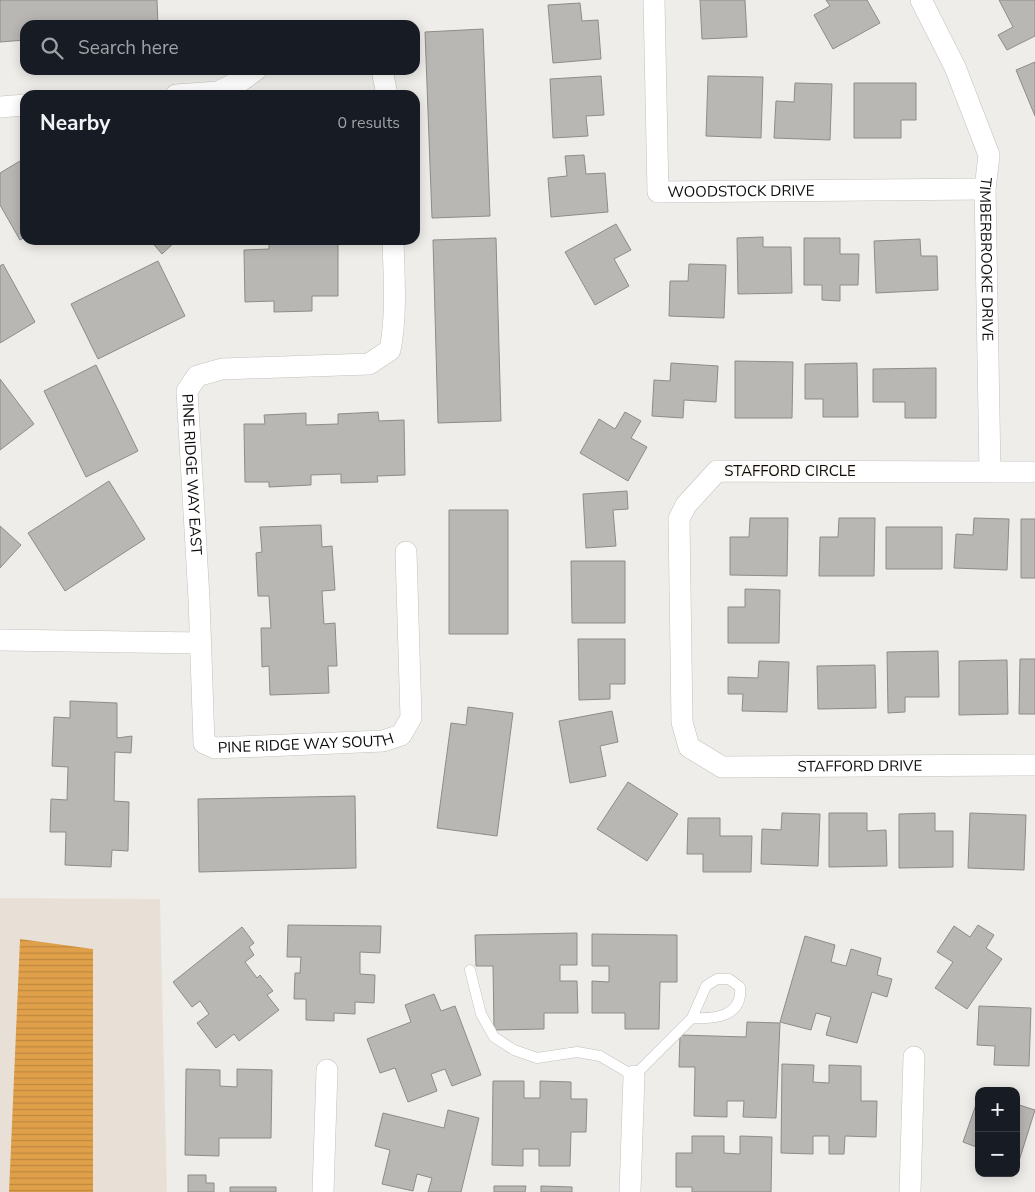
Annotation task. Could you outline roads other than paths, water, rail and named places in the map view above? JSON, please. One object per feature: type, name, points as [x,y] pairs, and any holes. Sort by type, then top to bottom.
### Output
[{"type":"street","name":"WOODSTOCK DRIVE","points":[[654,0],[658,192],[985,189]]},
{"type":"street","name":"TIMBERBROOKE DRIVE","points":[[921,0],[955,67],[989,154],[985,189],[990,472]]},
{"type":"street","points":[[221,90],[247,75]]},
{"type":"street","points":[[383,75],[385,90]]},
{"type":"street","points":[[0,107],[20,105]]},
{"type":"street","name":"PINE RIDGE WAY EAST","points":[[200,643],[187,391],[198,376],[222,369],[369,364],[390,350],[394,329],[395,298],[393,245]]},
{"type":"street","name":"STAFFORD CIRCLE","points":[[689,747],[682,722],[679,519],[686,505],[717,471],[1035,472]]},
{"type":"street","name":"PINE RIDGE WAY SOUTH","points":[[200,643],[204,743],[216,748],[383,742],[401,735],[411,718],[406,552]]},
{"type":"street","points":[[0,640],[200,643]]},
{"type":"street","name":"STAFFORD DRIVE","points":[[689,747],[722,767],[1035,765]]},
{"type":"street","points":[[910,1192],[914,1057]]},
{"type":"street","points":[[323,1192],[326,1070]]},
{"type":"street","points":[[630,1192],[634,1076]]},
{"type":"lane","points":[[470,970],[481,1014],[494,1037],[514,1050],[537,1058],[577,1052],[600,1056],[634,1076],[692,1018],[706,986],[717,979],[729,979],[740,987],[741,997],[736,1006],[726,1014],[714,1018],[692,1018]]}]
